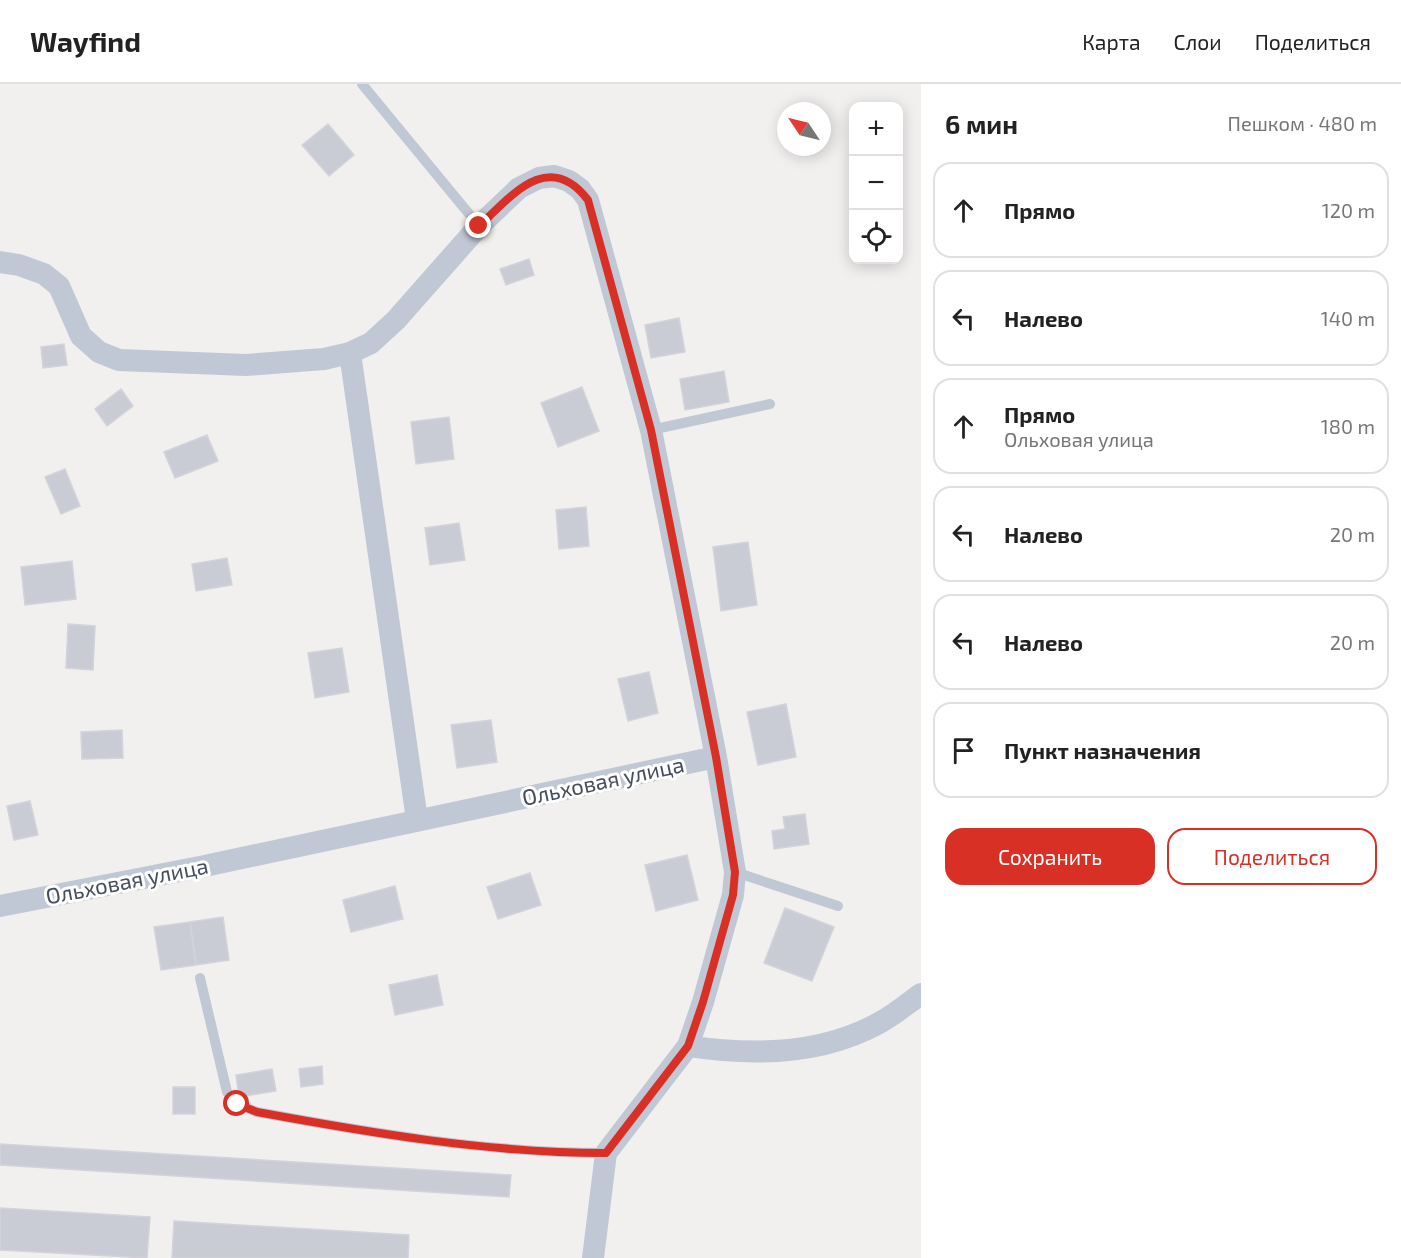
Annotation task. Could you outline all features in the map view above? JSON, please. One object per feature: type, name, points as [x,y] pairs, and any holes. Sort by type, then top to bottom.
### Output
[{"type":"street","name":"Ольховая улица","points":[[0,906],[200,867],[716,757],[651,430],[588,200],[580,189],[569,181],[554,176],[539,178],[519,188],[479,226]]},
{"type":"street","points":[[0,262],[19,265],[44,274],[59,286],[81,336],[99,352],[119,360],[246,365],[324,359],[350,353],[371,343],[396,320],[479,226]]},
{"type":"street","points":[[350,353],[417,820]]},
{"type":"street","points":[[593,1258],[606,1153],[688,1046],[703,1002],[733,895],[735,872],[716,757]]},
{"type":"street","points":[[688,1046],[719,1051],[772,1052],[823,1046],[879,1024],[921,994]]},
{"type":"lane","points":[[362,84],[479,226]]},
{"type":"lane","points":[[651,430],[770,404]]},
{"type":"lane","points":[[735,872],[838,906]]},
{"type":"lane","points":[[200,978],[226,1092],[237,1104],[257,1112],[428,1140],[567,1153],[606,1153]]},
{"type":"building","points":[[328,124],[354,155],[329,176],[302,145]]},
{"type":"building","points":[[529,259],[534,275],[506,285],[500,269]]},
{"type":"building","points":[[679,318],[685,352],[651,358],[645,325]]},
{"type":"building","points":[[64,344],[67,365],[43,368],[41,347]]},
{"type":"building","points":[[724,371],[729,402],[685,410],[680,379]]},
{"type":"building","points":[[582,387],[599,431],[558,447],[541,403]]},
{"type":"building","points":[[121,389],[133,406],[107,426],[95,409]]},
{"type":"building","points":[[449,417],[454,459],[416,464],[411,422]]},
{"type":"building","points":[[207,435],[218,461],[175,478],[164,452]]},
{"type":"building","points":[[65,469],[80,506],[61,514],[45,477]]},
{"type":"building","points":[[586,507],[589,546],[559,549],[556,510]]},
{"type":"building","points":[[459,523],[465,560],[430,565],[425,528]]},
{"type":"building","points":[[748,542],[757,605],[721,611],[713,547]]},
{"type":"building","points":[[227,558],[232,585],[196,591],[192,564]]},
{"type":"building","points":[[72,561],[76,599],[25,605],[21,567]]},
{"type":"building","points":[[68,624],[95,626],[93,670],[66,668]]},
{"type":"building","points":[[342,648],[349,692],[315,698],[308,653]]},
{"type":"building","points":[[649,672],[658,713],[628,721],[618,679]]},
{"type":"building","points":[[786,704],[796,757],[758,765],[747,712]]},
{"type":"building","points":[[491,720],[497,762],[457,768],[451,725]]},
{"type":"building","points":[[122,730],[123,758],[82,759],[81,732]]},
{"type":"building","points":[[30,801],[38,835],[14,840],[7,806]]},
{"type":"building","points":[[805,814],[809,844],[774,849],[772,831],[785,829],[783,817]]},
{"type":"building","points":[[687,855],[698,900],[656,911],[645,865]]},
{"type":"building","points":[[530,873],[541,905],[498,919],[487,887]]},
{"type":"building","points":[[395,886],[403,919],[351,932],[343,900]]},
{"type":"building","points":[[785,908],[834,927],[812,981],[764,963]]},
{"type":"building","points":[[223,917],[229,960],[196,965],[190,922]]},
{"type":"building","points":[[190,922],[196,965],[161,970],[154,927]]},
{"type":"building","points":[[437,975],[443,1005],[395,1015],[389,985]]},
{"type":"building","points":[[322,1066],[323,1084],[301,1087],[299,1069]]},
{"type":"building","points":[[272,1069],[276,1091],[239,1097],[236,1075]]},
{"type":"building","points":[[173,1087],[195,1087],[195,1114],[173,1114]]},
{"type":"building","points":[[0,1144],[511,1175],[509,1197],[0,1165]]},
{"type":"building","points":[[0,1208],[150,1217],[147,1258],[0,1250]]},
{"type":"building","points":[[174,1221],[409,1235],[408,1258],[172,1258]]},
{"type":"route","points":[[237,1104],[257,1112],[428,1140],[567,1153],[606,1153],[688,1046],[703,1002],[733,895],[735,872],[716,757],[651,430],[588,200],[580,189],[569,181],[554,176],[539,178],[519,188],[479,226]]}]
